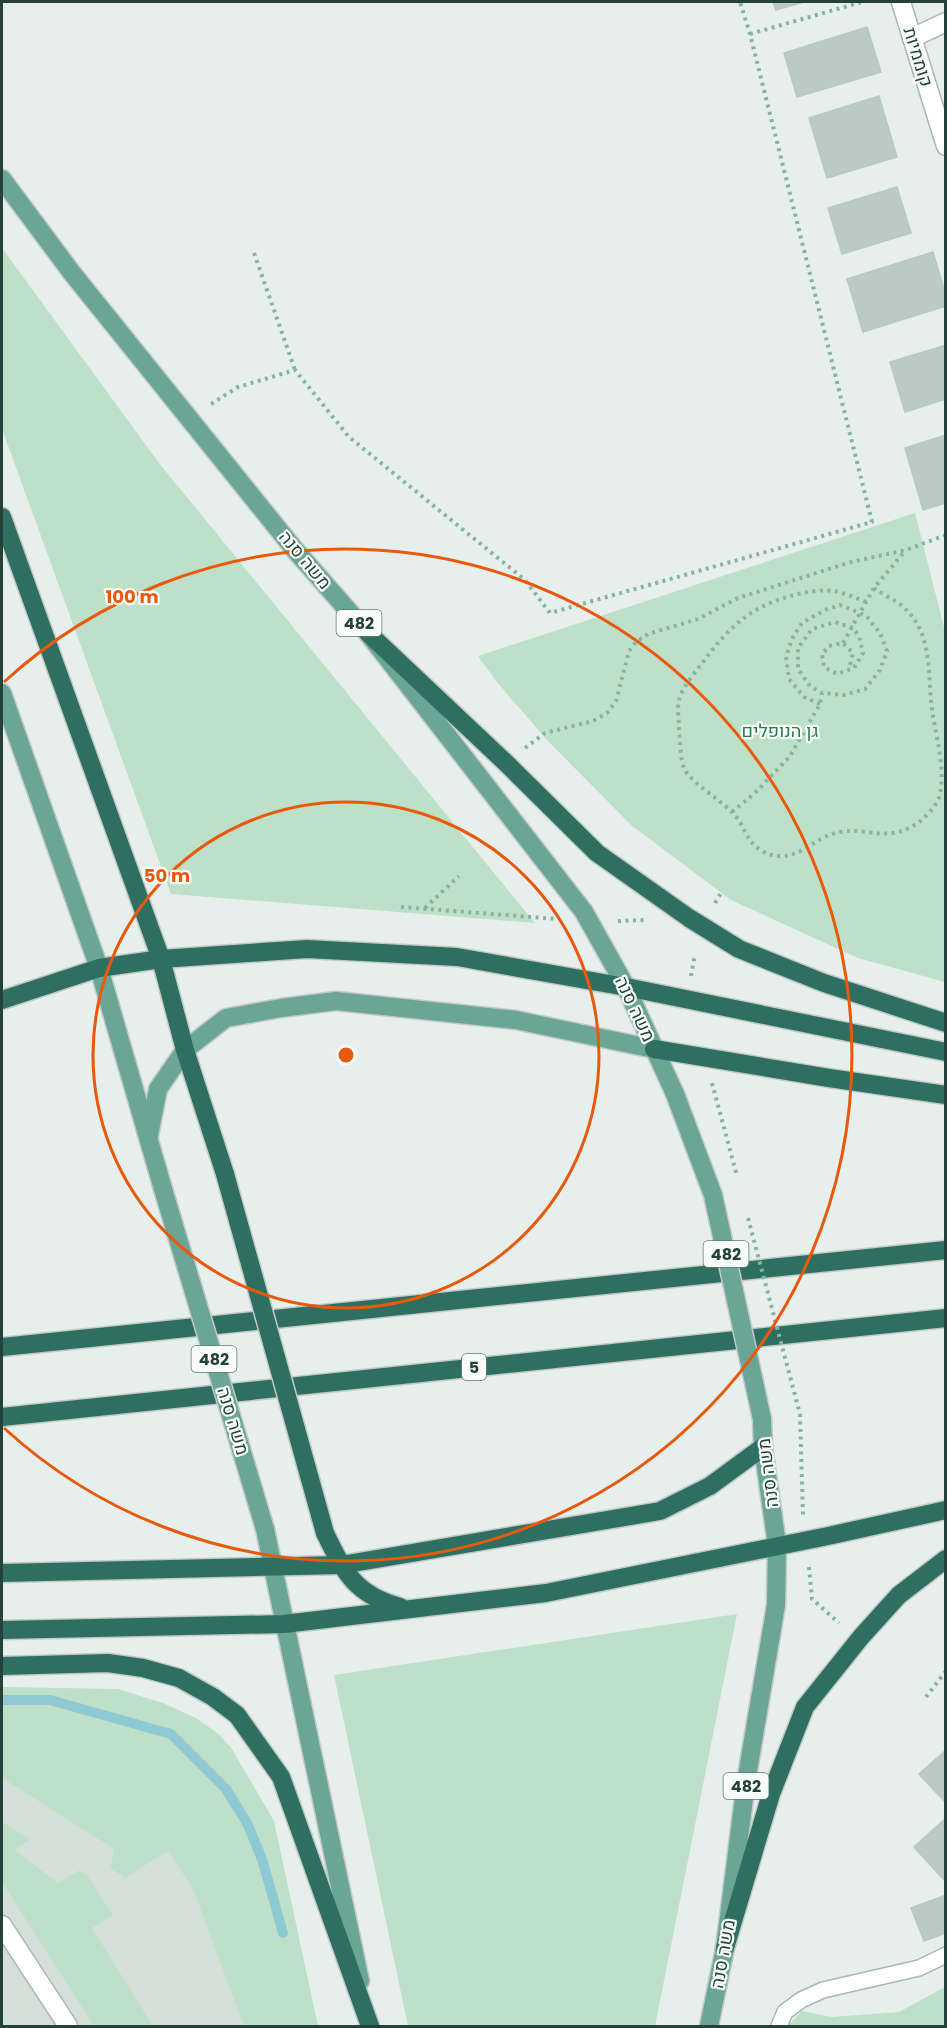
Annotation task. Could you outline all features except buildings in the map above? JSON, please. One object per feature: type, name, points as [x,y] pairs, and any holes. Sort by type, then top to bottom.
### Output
[{"type":"highway","points":[[2,517],[161,959],[185,1050],[225,1174],[326,1533],[340,1565],[360,1588],[379,1601],[410,1610]]},
{"type":"highway","points":[[367,632],[506,763],[597,853],[689,918],[739,949],[824,983],[945,1023]]},
{"type":"highway","points":[[2,1000],[99,968],[161,959],[307,950],[457,957],[626,987],[945,1052]]},
{"type":"highway","points":[[654,1049],[945,1095]]},
{"type":"highway","points":[[2,1347],[945,1250]]},
{"type":"highway","name":"5","points":[[2,1417],[945,1318]]},
{"type":"highway","points":[[2,1573],[340,1565],[660,1511],[710,1486],[764,1447]]},
{"type":"highway","points":[[2,1630],[284,1624],[546,1593],[945,1510]]},
{"type":"highway","points":[[725,1948],[771,1794],[805,1707],[861,1637],[899,1595],[945,1559]]},
{"type":"highway","points":[[2,1666],[108,1663],[143,1668],[179,1678],[213,1697],[237,1715],[281,1777],[370,2026]]},
{"type":"main road","name":"משה סנה","points":[[2,179],[72,273],[295,550],[367,632],[584,912],[626,987],[675,1094],[713,1195],[762,1419],[777,1545],[774,1613],[746,1782],[725,1948],[709,2026]]},
{"type":"main road","name":"משה סנה","points":[[2,693],[99,968],[265,1529],[370,2026]]},
{"type":"main road","points":[[149,1135],[158,1089],[185,1050],[226,1018],[280,1008],[336,1001],[516,1020],[654,1049]]},
{"type":"street","name":"קוממיות","points":[[902,2],[945,146]]},
{"type":"street","points":[[912,38],[945,22]]},
{"type":"street","points":[[2,1925],[68,2026]]},
{"type":"lane","points":[[779,2026],[786,2012],[801,2000],[824,1990],[919,1968],[945,1955]]},
{"type":"path","points":[[254,253],[295,370],[349,436],[525,580],[549,613],[872,522],[750,34],[740,2]]},
{"type":"path","points":[[750,34],[862,2]]},
{"type":"path","points":[[190,417],[238,387],[295,370]]},
{"type":"path","points":[[506,763],[544,733],[592,721],[606,713],[616,701],[629,651],[636,642],[648,634],[698,619],[749,594],[851,562],[906,550],[945,535]]},
{"type":"path","points":[[820,704],[804,697],[789,679],[786,657],[792,639],[802,623],[825,610],[840,606],[860,613],[868,618],[880,633],[887,651],[880,670],[866,688],[844,695],[822,693],[810,686],[798,669],[798,648],[812,629],[835,622],[853,628],[859,636],[863,653],[854,668],[837,674],[824,667],[822,654],[829,646],[843,644],[853,628],[860,613],[874,588],[906,550]]},
{"type":"path","points":[[866,602],[832,591],[802,592],[769,602],[748,614],[726,632],[691,679],[679,700],[679,727],[684,770],[732,812],[741,823],[749,841],[765,852],[782,856],[808,848],[839,832],[895,834],[924,819],[938,800],[944,781],[945,760],[933,718],[928,649],[917,621],[901,605],[874,588]]},
{"type":"path","points":[[843,644],[853,653],[849,669]]},
{"type":"path","points":[[732,812],[756,792],[790,756],[820,704],[822,693]]},
{"type":"path","points":[[424,909],[459,876]]},
{"type":"path","points":[[401,907],[589,922],[645,920]]},
{"type":"path","points":[[712,1083],[739,1186]]},
{"type":"path","points":[[745,1209],[800,1414]]},
{"type":"path","points":[[926,1697],[945,1671]]},
{"type":"shaded area","points":[[2,1726],[120,1740],[289,2026],[2,2026]]},
{"type":"green space","points":[[2,248],[159,463],[535,923],[171,894],[2,429]]},
{"type":"green space","name":"גן הנופלים","points":[[915,513],[945,631],[945,982],[858,958],[731,900],[631,825],[547,740],[496,681],[478,656]]},
{"type":"green space","points":[[737,1614],[655,2026],[408,2026],[334,1675]]},
{"type":"green space","points":[[2,1687],[118,1689],[163,1703],[196,1718],[220,1735],[232,1749],[274,1821],[318,2026],[244,2026],[193,1889],[168,1851],[125,1878],[110,1868],[114,1849],[2,1778]]},
{"type":"green space","points":[[2,1822],[30,1839],[15,1850],[58,1883],[80,1870],[87,1875],[113,1915],[92,1928],[153,2026],[94,2026],[2,1882]]},
{"type":"green space","points":[[945,1987],[945,2026],[789,2026],[802,2011],[832,2017],[899,2012]]},
{"type":"waterway","points":[[2,1700],[50,1700],[171,1734],[226,1789],[247,1823],[262,1859],[283,1933]]}]
